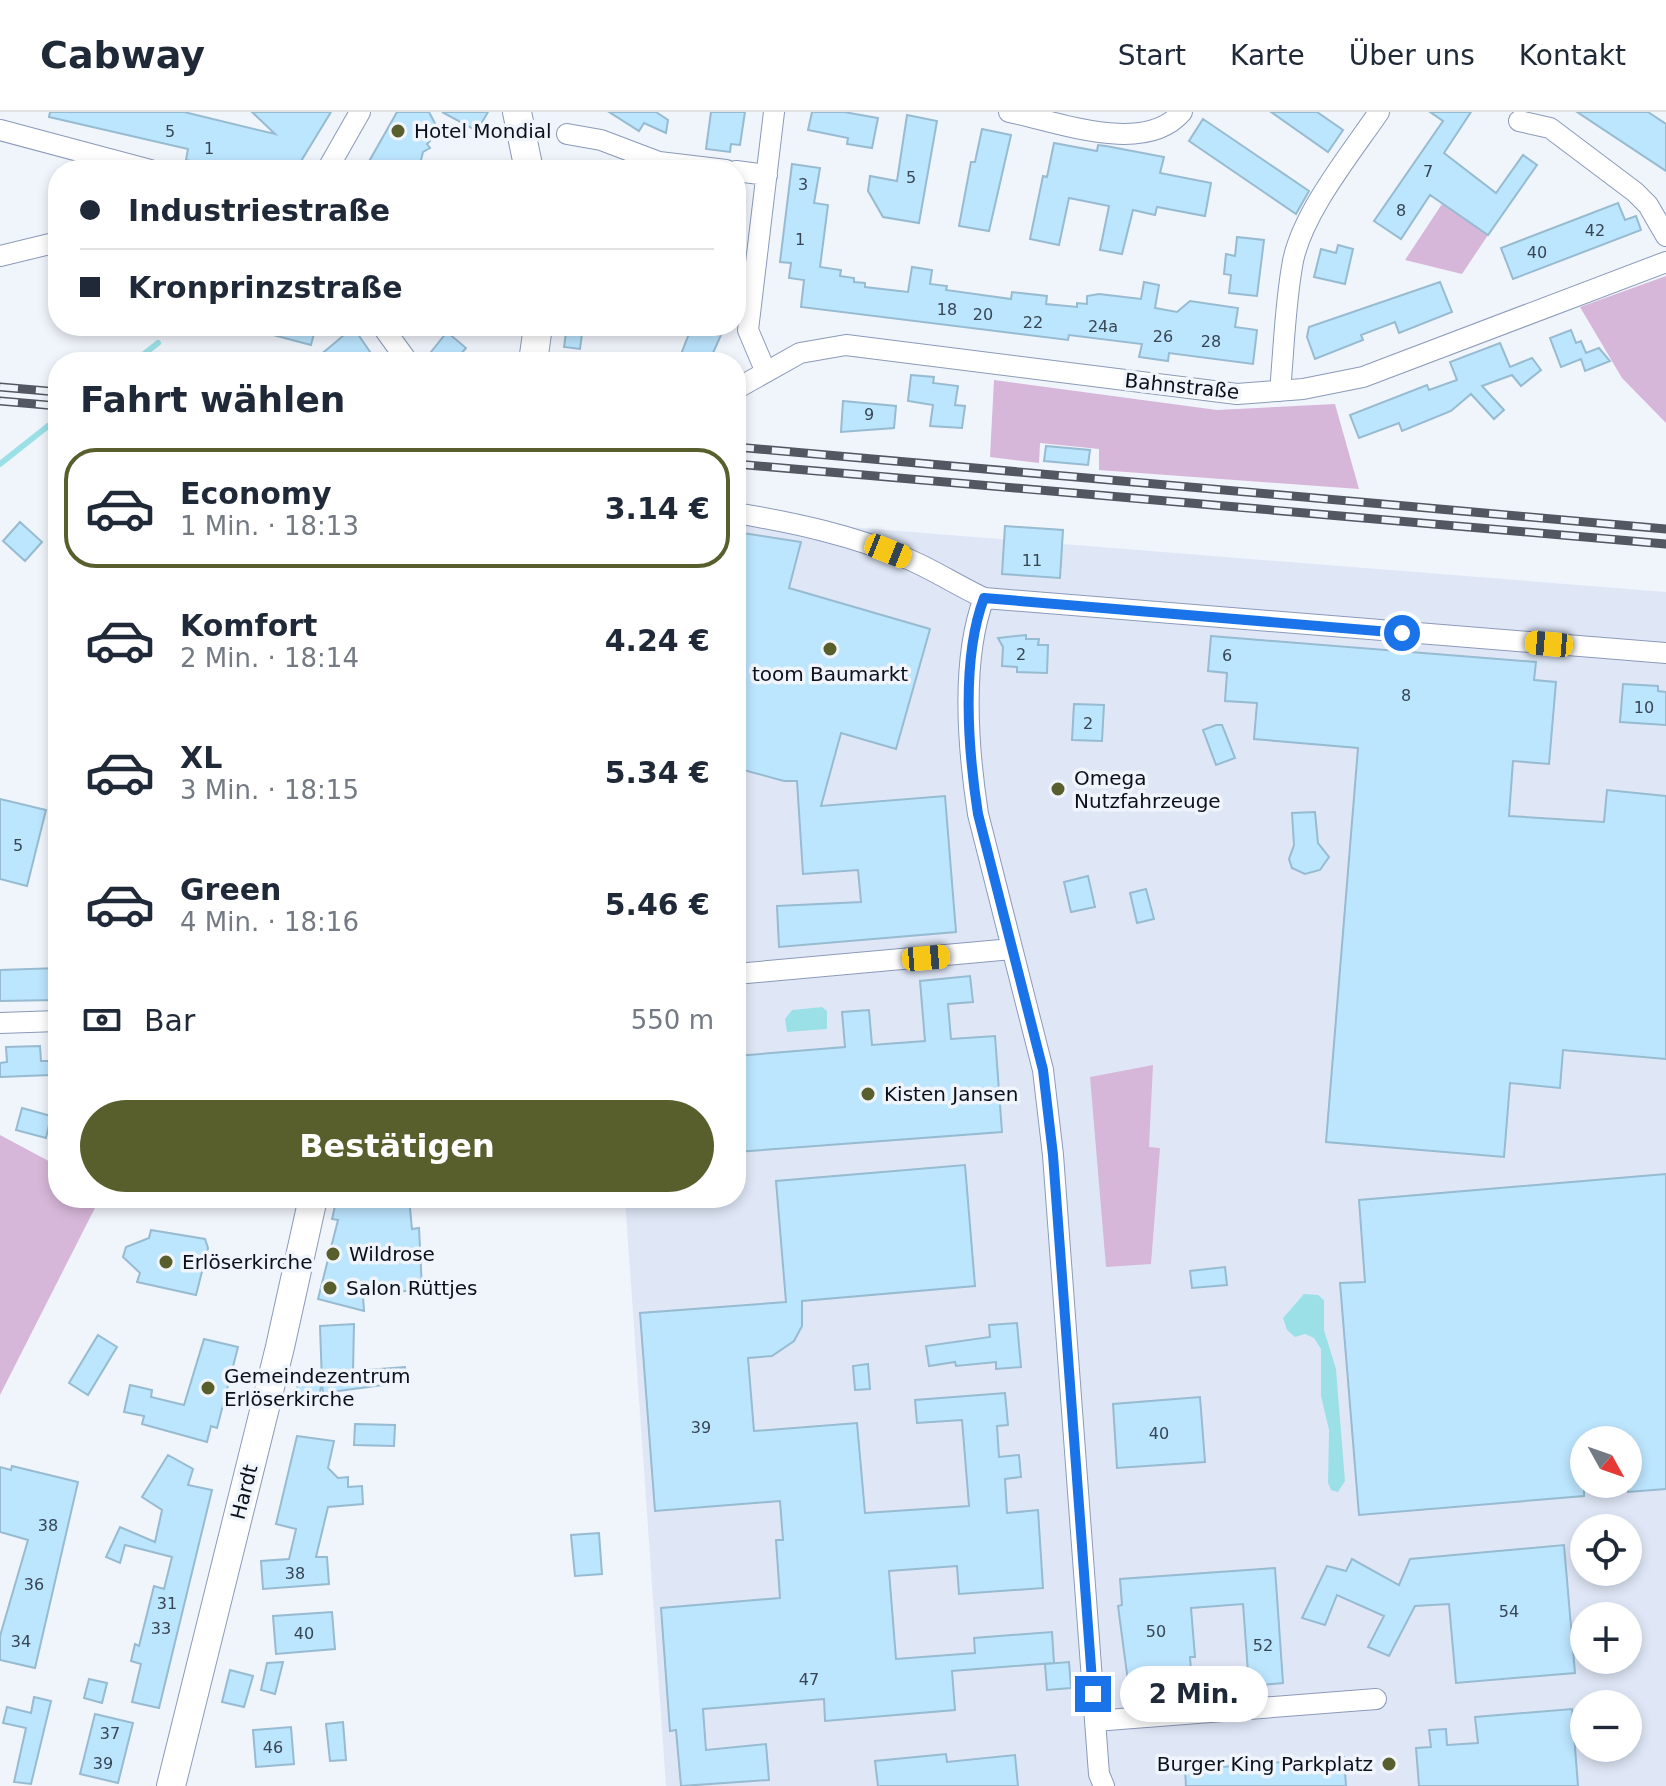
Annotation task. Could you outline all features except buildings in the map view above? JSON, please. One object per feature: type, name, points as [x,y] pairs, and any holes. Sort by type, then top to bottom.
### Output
[{"type":"main road","points":[[517,112],[527,160]]},
{"type":"main road","name":"Hardt","points":[[171,1786],[280,1347],[311,1208]]},
{"type":"street","points":[[333,160],[360,112]]},
{"type":"street","points":[[765,370],[748,330],[774,112]]},
{"type":"street","points":[[1009,112],[1138,135],[1163,129],[1182,112]]},
{"type":"street","points":[[1280,391],[1293,260],[1332,182],[1379,112]]},
{"type":"street","points":[[1519,121],[1550,128],[1635,192],[1648,205],[1666,236]]},
{"type":"street","points":[[0,130],[112,160]]},
{"type":"street","points":[[567,134],[601,140],[655,160]]},
{"type":"street","points":[[746,172],[767,175]]},
{"type":"street","points":[[0,256],[48,244]]},
{"type":"street","name":"Bahnstraße","points":[[746,382],[800,353],[846,345],[1237,394],[1280,391],[1363,377],[1666,262]]},
{"type":"street","points":[[746,515],[802,525],[861,541],[912,560],[984,598],[1666,653]]},
{"type":"street","points":[[984,598],[971,643],[972,775],[978,814],[1043,1070],[1053,1155],[1099,1782]]},
{"type":"street","points":[[746,973],[1012,949]]},
{"type":"street","points":[[0,1023],[48,1021]]},
{"type":"street","points":[[1095,1721],[1376,1699]]},
{"type":"shaded area","points":[[1442,204],[1488,235],[1462,274],[1405,260]]},
{"type":"shaded area","points":[[1666,276],[1666,423],[1622,378],[1580,307]]},
{"type":"shaded area","points":[[994,380],[1217,410],[1335,404],[1359,489],[1099,470],[1099,449],[1040,443],[1039,463],[990,457]]},
{"type":"shaded area","points":[[746,519],[1666,592],[1666,1786],[666,1786],[626,1208],[746,1208]]},
{"type":"shaded area","points":[[1153,1065],[1149,1147],[1160,1148],[1151,1264],[1106,1267],[1090,1077]]},
{"type":"shaded area","points":[[0,1135],[48,1161],[48,1208],[95,1208],[0,1395]]},
{"type":"water","points":[[822,1007],[827,1011],[827,1029],[787,1032],[785,1019],[792,1010]]},
{"type":"water","points":[[1304,1294],[1318,1295],[1324,1300],[1324,1330],[1336,1369],[1345,1481],[1338,1492],[1331,1490],[1328,1483],[1329,1430],[1321,1396],[1321,1349],[1314,1338],[1305,1334],[1295,1337],[1287,1330],[1283,1318]]},
{"type":"waterway","points":[[147,352],[158,343]]},
{"type":"waterway","points":[[0,464],[48,426]]},
{"type":"railway","points":[[0,387],[48,391]]},
{"type":"railway","points":[[0,401],[48,405]]},
{"type":"railway","points":[[746,448],[1666,529]]},
{"type":"railway","points":[[746,465],[1666,544]]},
{"type":"place","name":"Hotel Mondial","points":[[398,131]]},
{"type":"place","name":"toom Baumarkt","points":[[830,649]]},
{"type":"place","name":"Omega Nutzfahrzeuge","points":[[1058,789]]},
{"type":"place","name":"Kisten Jansen","points":[[868,1094]]},
{"type":"place","name":"Wildrose","points":[[333,1254]]},
{"type":"place","name":"Erlöserkirche","points":[[166,1262]]},
{"type":"place","name":"Salon Rüttjes","points":[[330,1288]]},
{"type":"place","name":"Gemeindezentrum Erlöserkirche","points":[[208,1388]]},
{"type":"place","name":"Burger King Parkplatz","points":[[1389,1764]]},
{"type":"route","points":[[1093,1694],[1053,1155],[1043,1070],[978,814],[972,775],[971,643],[976,621],[984,598],[1402,633]]}]
